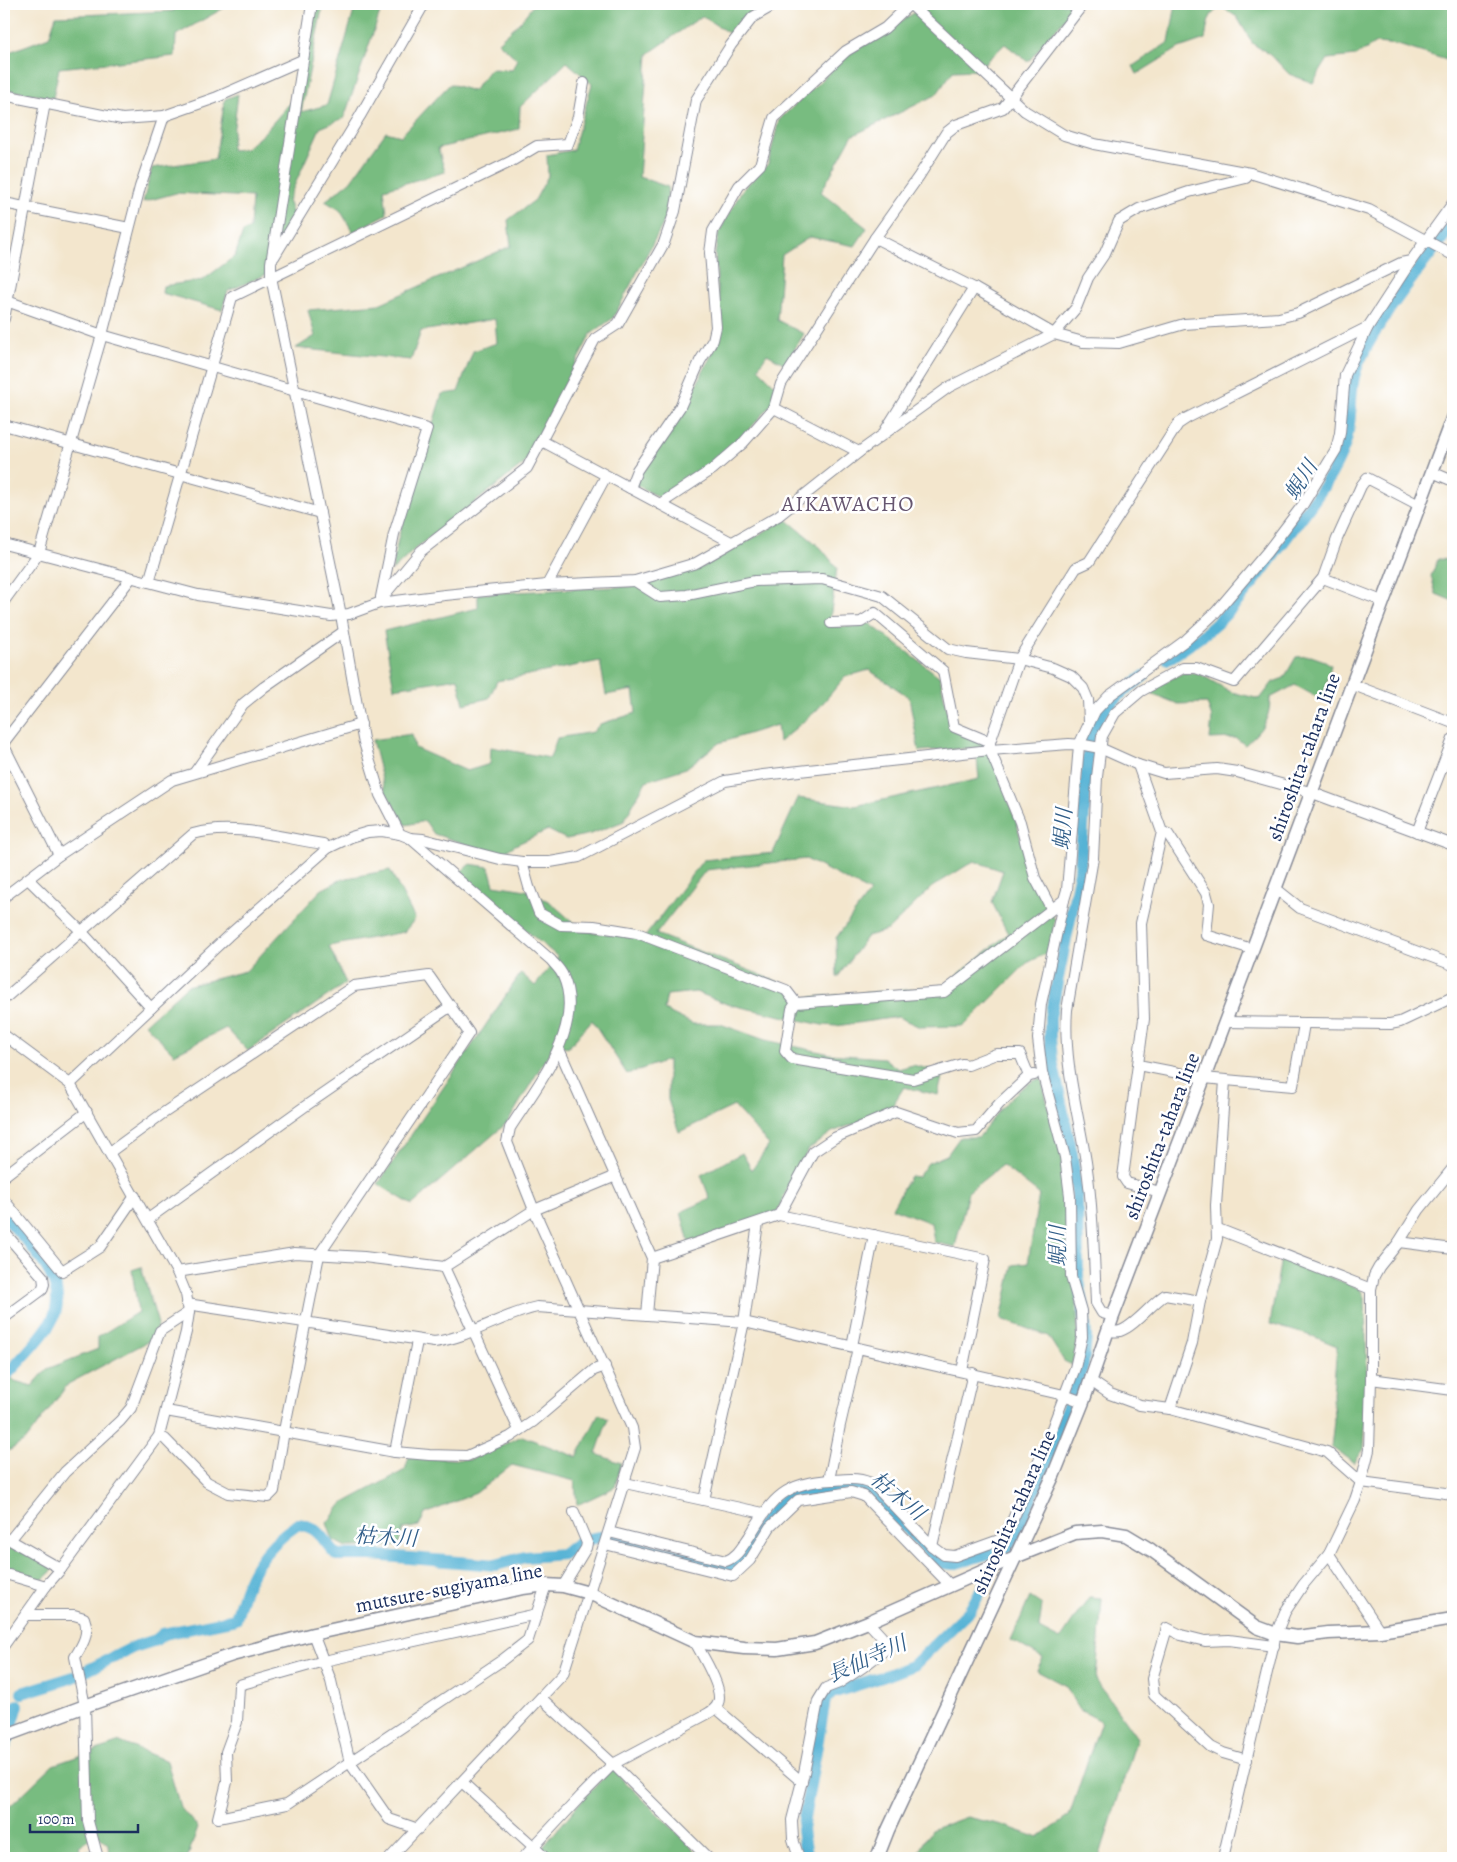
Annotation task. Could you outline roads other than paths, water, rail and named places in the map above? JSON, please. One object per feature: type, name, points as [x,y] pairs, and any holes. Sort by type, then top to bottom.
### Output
[{"type":"main road","name":"shiroshita-tahara line","points":[[877,1858],[888,1830],[1054,1474],[1073,1398],[1091,1381],[1112,1316],[1276,888],[1310,792],[1453,416]]},
{"type":"main road","name":"mutsure-sugiyama line","points":[[4,1736],[232,1654],[313,1634],[523,1588],[563,1586],[589,1593],[696,1642],[744,1648],[777,1649],[815,1642],[868,1622],[1015,1557],[1075,1533],[1102,1531],[1126,1535],[1151,1550],[1275,1640],[1328,1633],[1380,1631],[1453,1619]]},
{"type":"street","points":[[312,4],[271,262],[271,277],[342,615],[343,632],[363,739],[380,795],[405,836],[551,960],[563,974],[569,994],[567,1022],[559,1049],[510,1128],[507,1142],[534,1210],[632,1428],[635,1448],[563,1674],[463,1783],[390,1858]]},
{"type":"street","points":[[271,262],[360,116],[424,4]]},
{"type":"street","points":[[380,601],[422,551],[527,468],[595,339],[618,324],[664,243],[675,211],[696,100],[731,45],[753,17],[776,4]]},
{"type":"street","points":[[630,488],[636,470],[680,407],[700,361],[713,340],[716,327],[710,253],[713,231],[739,186],[760,165],[774,118],[846,51],[885,28],[910,4],[1025,110],[1064,135],[1086,142],[1250,173],[1369,210],[1451,254]]},
{"type":"street","points":[[660,504],[713,469],[743,443],[774,408],[781,384],[875,238],[919,176],[946,133],[956,125],[1004,108],[1083,4]]},
{"type":"street","points":[[4,95],[122,119],[164,116],[215,98],[302,60]]},
{"type":"street","points":[[148,582],[232,297],[510,162],[537,146],[568,144],[578,117],[584,83]]},
{"type":"street","points":[[4,319],[5,301],[45,103]]},
{"type":"street","points":[[4,601],[39,553],[102,335],[140,187],[164,116]]},
{"type":"street","points":[[4,544],[198,595],[331,616],[342,615],[380,601],[547,585],[635,581],[696,562],[778,516],[859,452],[949,387],[1054,334],[1076,308],[1088,278],[1105,253],[1119,221],[1139,210],[1189,192],[1246,178],[1250,173]]},
{"type":"street","points":[[4,203],[129,228]]},
{"type":"street","points":[[1089,722],[1094,711],[1109,696],[1186,640],[1216,612],[1267,552],[1302,506],[1336,450],[1340,433],[1346,375],[1368,327],[1411,261],[1429,243],[1453,203]]},
{"type":"street","points":[[875,238],[974,288],[1054,334],[1083,342],[1119,343],[1184,324],[1279,318],[1298,313],[1401,263],[1411,261]]},
{"type":"street","points":[[882,436],[974,288]]},
{"type":"street","points":[[5,301],[102,335],[427,429],[394,534],[380,601]]},
{"type":"street","points":[[1051,908],[1035,878],[1020,822],[990,746],[1019,659],[1076,568],[1089,562],[1178,424],[1368,327]]},
{"type":"street","points":[[774,408],[859,452]]},
{"type":"street","points":[[4,425],[320,514]]},
{"type":"street","points":[[542,441],[731,542]]},
{"type":"street","points":[[1432,472],[1453,480]]},
{"type":"street","points":[[547,585],[606,476]]},
{"type":"street","points":[[609,1532],[726,1561],[734,1558],[763,1513],[785,1491],[796,1485],[858,1478],[865,1479],[874,1484],[932,1546],[944,1555],[955,1556],[1002,1539],[1009,1528],[1043,1452],[1073,1398],[1075,1368],[1082,1337],[1081,1311],[1071,1277],[1070,1196],[1065,1157],[1042,1072],[1038,1039],[1041,1004],[1067,890],[1089,746],[1102,736],[1115,713],[1141,692],[1183,668],[1196,668],[1234,682],[1322,578],[1336,540],[1361,486],[1367,478],[1419,505]]},
{"type":"street","points":[[4,742],[131,578]]},
{"type":"street","points":[[635,581],[660,597],[687,595],[755,581],[822,578],[882,596],[948,649],[1019,659],[1053,668],[1071,676],[1083,688],[1088,700],[1093,858],[1067,1010],[1065,1034],[1067,1057],[1089,1186],[1096,1303],[1102,1314],[1112,1316]]},
{"type":"street","points":[[1322,578],[1382,602]]},
{"type":"street","points":[[830,623],[861,622],[875,613],[943,671],[954,727],[990,746]]},
{"type":"street","points":[[196,772],[243,704],[264,687],[343,632]]},
{"type":"street","points":[[1351,684],[1453,723]]},
{"type":"street","points":[[4,897],[59,856],[172,780],[361,724]]},
{"type":"street","points":[[1417,832],[1453,739]]},
{"type":"street","points":[[70,1084],[228,936],[328,848],[351,837],[368,832],[382,831],[423,839],[500,859],[522,862],[550,862],[579,857],[726,781],[990,746],[1069,744],[1089,746],[1164,773],[1218,769],[1237,772],[1310,792],[1453,845]]},
{"type":"street","points":[[4,746],[6,759],[59,856]]},
{"type":"street","points":[[1138,765],[1162,832],[1141,923],[1144,1019],[1123,1177],[1127,1183],[1160,1192]]},
{"type":"street","points":[[4,999],[193,834],[208,830],[262,832],[282,838],[322,844],[328,848]]},
{"type":"street","points":[[1162,832],[1168,834],[1206,893],[1209,904],[1206,935],[1252,949]]},
{"type":"street","points":[[522,862],[539,913],[560,924],[594,926],[637,933],[786,990],[796,1003]]},
{"type":"street","points":[[28,879],[82,932],[151,1008]]},
{"type":"street","points":[[1276,888],[1300,908],[1453,965]]},
{"type":"street","points":[[796,1003],[944,992],[1051,908],[1064,900]]},
{"type":"street","points":[[110,1152],[162,1114],[354,986],[429,976],[469,1033],[319,1255],[274,1491],[268,1497],[228,1493],[207,1482],[165,1439],[158,1436]]},
{"type":"street","points":[[1225,1022],[1390,1024],[1400,1022],[1453,997]]},
{"type":"street","points":[[796,1003],[792,1009],[785,1051],[792,1059],[913,1079],[962,1064],[968,1065],[996,1054],[1020,1054],[1029,1076]]},
{"type":"street","points":[[148,1219],[304,1107],[451,1006]]},
{"type":"street","points":[[1138,1065],[1225,1081],[1293,1086],[1304,1024]]},
{"type":"street","points":[[4,1035],[70,1084],[177,1272],[186,1294],[188,1308],[186,1332],[158,1436],[4,1645]]},
{"type":"street","points":[[559,1049],[652,1258],[647,1315]]},
{"type":"street","points":[[779,1215],[813,1152],[834,1138],[896,1112],[958,1132],[976,1131],[999,1104],[1029,1076],[1042,1072]]},
{"type":"street","points":[[1170,1409],[1192,1343],[1200,1301],[1217,1239],[1216,1205],[1225,1081]]},
{"type":"street","points":[[4,1176],[87,1112]]},
{"type":"street","points":[[1223,1858],[1275,1640],[1290,1605],[1303,1585],[1329,1554],[1355,1500],[1361,1482],[1369,1450],[1371,1289],[1374,1276],[1399,1242],[1419,1210],[1453,1168]]},
{"type":"street","points":[[177,1272],[295,1253],[364,1257],[444,1267],[534,1210],[616,1176]]},
{"type":"street","points":[[4,1200],[62,1271],[100,1247],[135,1196]]},
{"type":"street","points":[[652,1258],[779,1215],[985,1259],[962,1370]]},
{"type":"street","points":[[704,1500],[744,1322],[758,1223]]},
{"type":"street","points":[[1218,1229],[1371,1289]]},
{"type":"street","points":[[4,1232],[43,1277],[44,1284],[42,1290],[4,1318]]},
{"type":"street","points":[[829,1480],[855,1347],[874,1235]]},
{"type":"street","points":[[1399,1242],[1453,1250]]},
{"type":"street","points":[[444,1267],[519,1430]]},
{"type":"street","points":[[1108,1331],[1120,1331],[1135,1321],[1154,1302],[1165,1295],[1200,1301]]},
{"type":"street","points":[[61,1568],[10,1540],[65,1472],[120,1421],[131,1408],[160,1331],[188,1308],[306,1322],[434,1342],[452,1340],[517,1312],[537,1307],[744,1322],[962,1370],[1073,1398]]},
{"type":"street","points":[[395,1452],[417,1340]]},
{"type":"street","points":[[166,1411],[395,1452],[467,1456],[510,1437],[534,1421],[594,1370],[605,1366]]},
{"type":"street","points":[[932,1546],[973,1373]]},
{"type":"street","points":[[1371,1379],[1453,1390]]},
{"type":"street","points":[[1091,1381],[1110,1394],[1132,1402],[1170,1409],[1327,1452],[1361,1482],[1453,1494]]},
{"type":"street","points":[[625,1483],[763,1513]]},
{"type":"street","points":[[605,1544],[732,1576],[750,1560],[770,1527],[798,1500],[851,1492],[864,1496],[950,1585]]},
{"type":"street","points":[[563,1586],[587,1544],[574,1512]]},
{"type":"street","points":[[1329,1554],[1380,1631]]},
{"type":"street","points":[[4,1576],[9,1575],[46,1586]]},
{"type":"street","points":[[537,1614],[324,1661],[239,1685],[238,1722],[226,1752],[227,1782],[218,1818],[287,1804],[501,1661],[528,1640],[537,1614],[546,1586]]},
{"type":"street","points":[[26,1615],[74,1615],[84,1618],[88,1628],[84,1642],[75,1657],[84,1706],[88,1821],[98,1858]]},
{"type":"street","points":[[800,1858],[793,1838],[792,1820],[802,1782],[818,1701],[826,1688],[839,1683],[864,1667],[890,1646],[868,1622]]},
{"type":"street","points":[[1247,1760],[1223,1753],[1211,1747],[1154,1695],[1152,1679],[1167,1628],[1181,1635],[1205,1641],[1275,1640]]},
{"type":"street","points":[[313,1634],[332,1681],[350,1763],[389,1819],[414,1826],[418,1829]]},
{"type":"street","points":[[523,1858],[613,1764],[716,1708],[719,1701],[718,1690],[696,1642]]},
{"type":"street","points":[[541,1698],[613,1764],[708,1858]]},
{"type":"street","points":[[716,1708],[802,1782]]},
{"type":"street","points":[[463,1783],[545,1858]]},
{"type":"waterway","name":"蜆川","points":[[1168,659],[1204,634],[1241,598],[1319,493],[1334,469],[1345,444],[1348,434],[1353,382],[1359,362],[1390,308],[1453,224]]},
{"type":"waterway","name":"蜆川","points":[[612,1540],[727,1567],[734,1564],[744,1555],[761,1525],[793,1491],[822,1491],[843,1485],[855,1485],[865,1489],[892,1513],[932,1555],[943,1563],[953,1564],[1007,1548],[1014,1537],[1046,1464],[1083,1366],[1086,1337],[1084,1308],[1078,1276],[1077,1196],[1072,1154],[1052,1060],[1050,1017],[1080,871],[1089,739],[1102,712],[1124,691],[1144,676]]},
{"type":"waterway","points":[[4,1215],[45,1264],[57,1293],[57,1307],[51,1322],[35,1344],[4,1378]]},
{"type":"waterway","name":"枯木川","points":[[84,1672],[134,1647],[156,1640],[163,1634],[236,1619],[250,1577],[257,1565],[274,1544],[298,1524],[316,1531],[337,1555],[372,1555],[496,1565],[525,1557],[564,1554],[578,1543]]},
{"type":"waterway","name":"枯木川","points":[[589,1539],[600,1537]]},
{"type":"waterway","name":"長仙寺川","points":[[808,1858],[802,1830],[825,1700],[832,1693],[914,1665],[970,1610],[988,1578]]},
{"type":"waterway","name":"枯木川","points":[[22,1693],[74,1677]]},
{"type":"waterway","name":"枯木川","points":[[13,1722],[18,1705]]},
{"type":"waterway","name":"枯木川","points":[[4,1749],[8,1740]]},
{"type":"district","name":"AIKAWACHO","points":[[848,504]]}]
